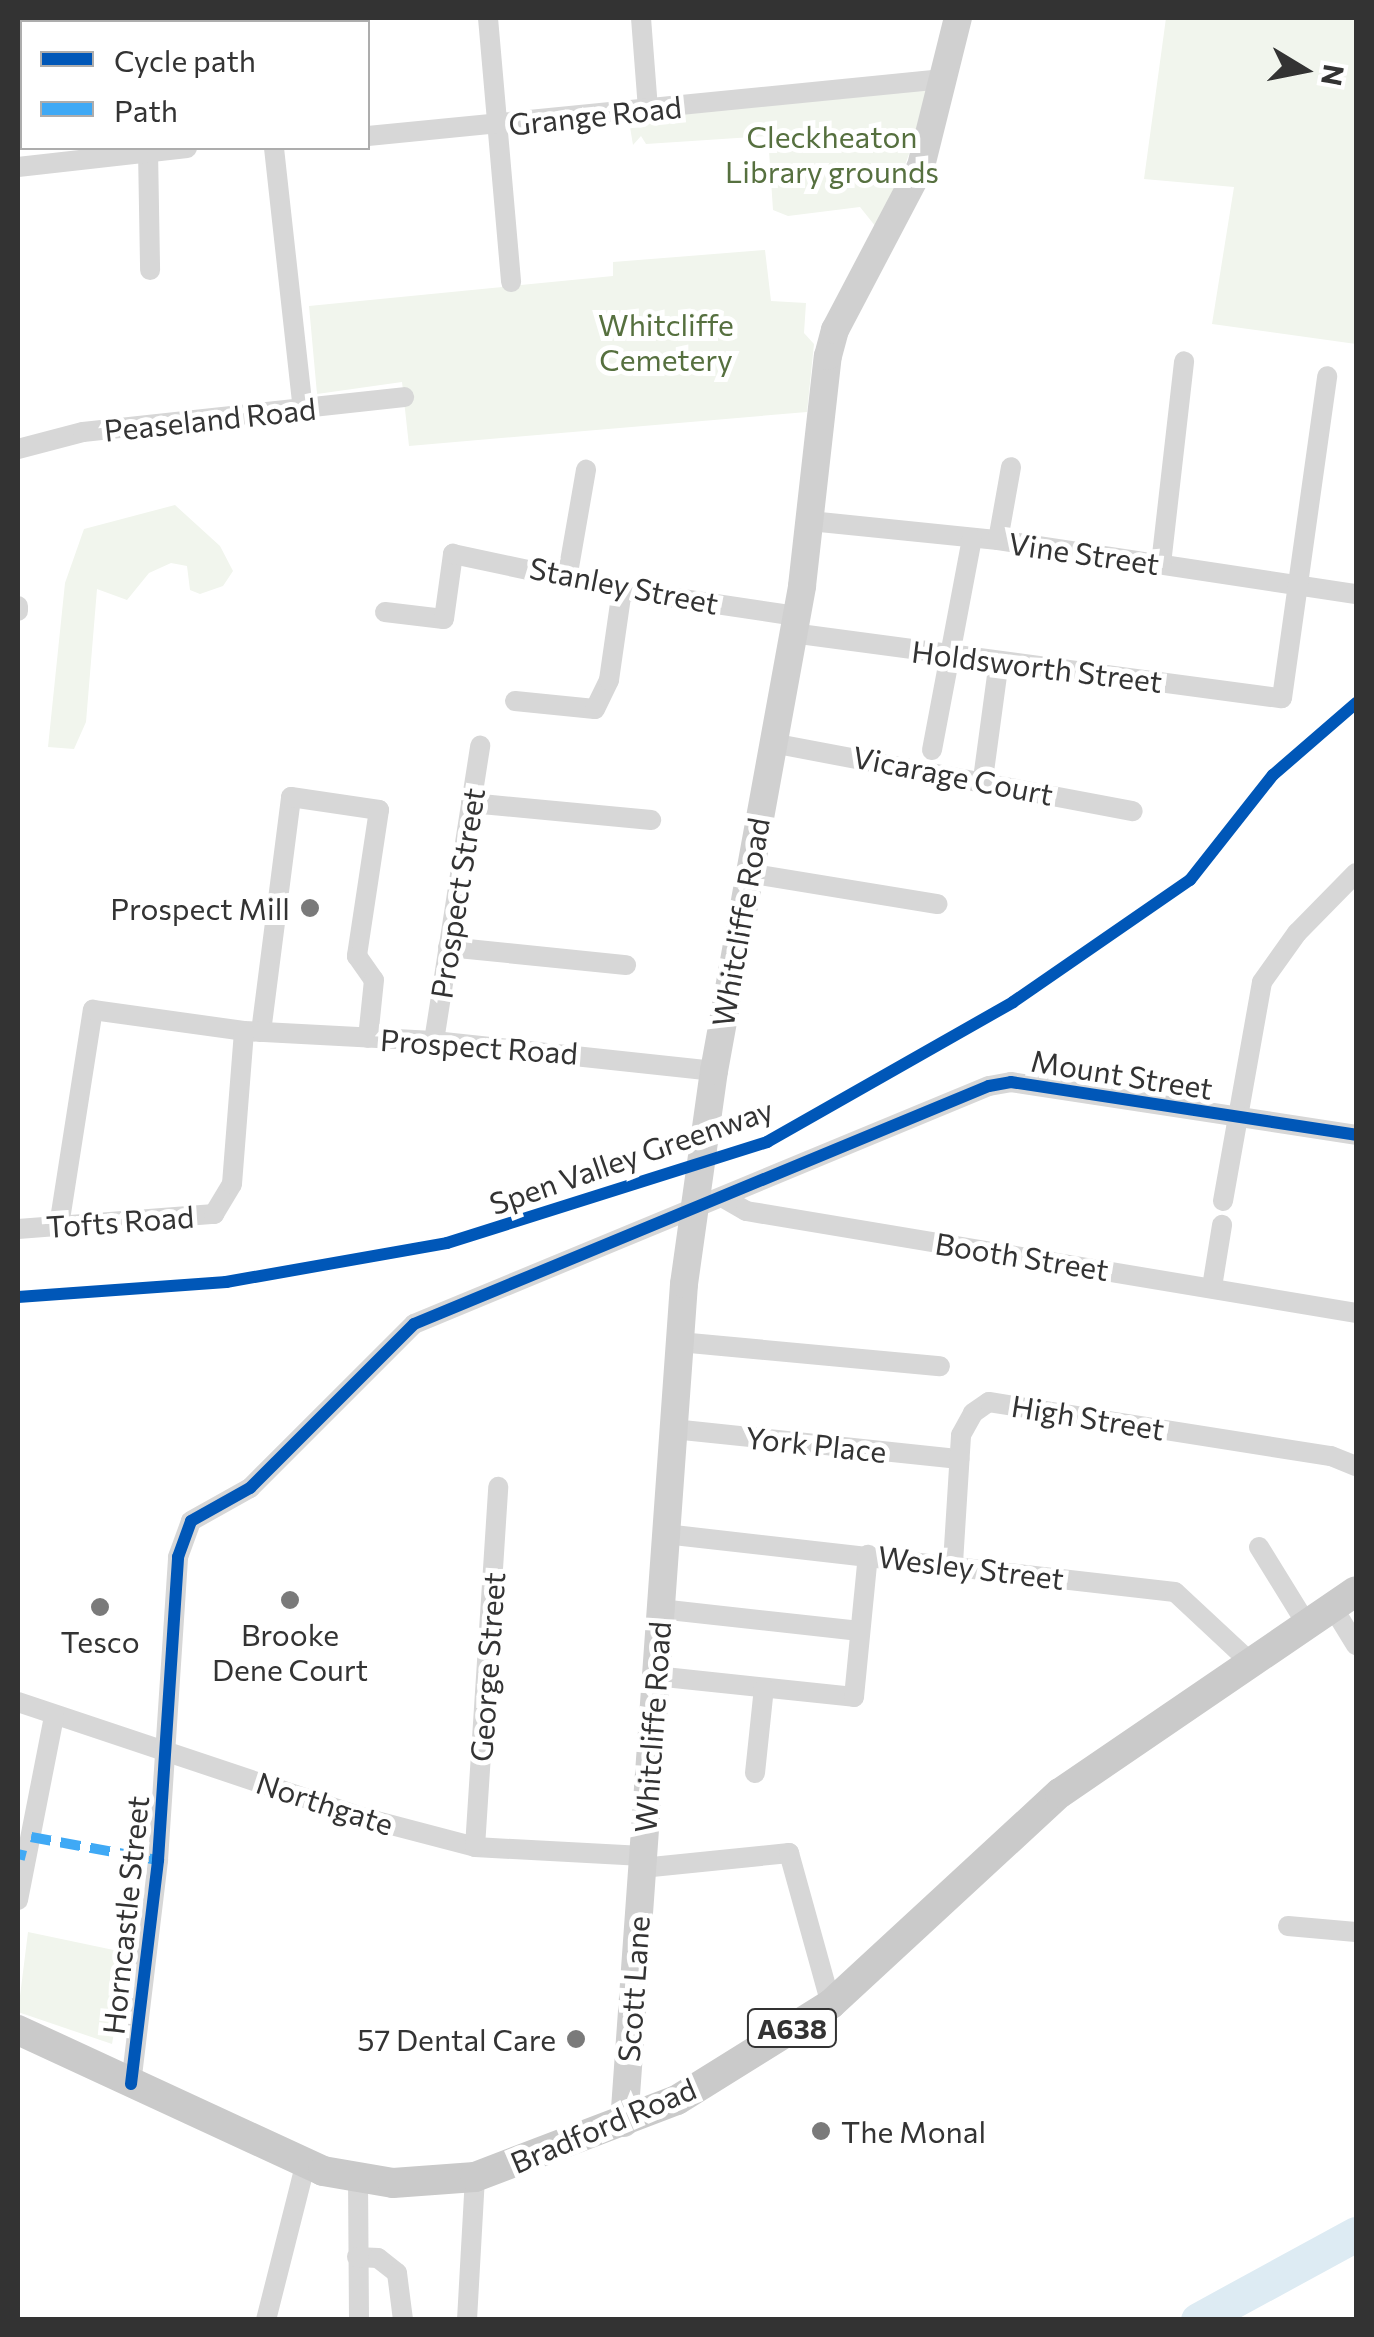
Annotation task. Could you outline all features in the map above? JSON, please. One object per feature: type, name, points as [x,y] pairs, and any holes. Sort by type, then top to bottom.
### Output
[{"type":"main road","name":"Whitcliffe Road","points":[[642,1862],[692,1209],[794,625],[835,330],[921,166],[958,18]]},
{"type":"main road","name":"Bradford Road","points":[[18,2030],[306,2162],[358,2178],[393,2183],[475,2177],[677,2100],[830,2004],[1060,1793],[1332,1607]]},
{"type":"main road","name":"Scott Lane","points":[[624,2123],[642,1862]]},
{"type":"street","points":[[488,18],[512,282]]},
{"type":"street","points":[[640,18],[648,108]]},
{"type":"street","name":"Grange Road","points":[[370,136],[942,79]]},
{"type":"street","points":[[18,167],[155,150]]},
{"type":"street","points":[[274,150],[303,410]]},
{"type":"street","points":[[140,151],[150,270]]},
{"type":"street","points":[[1160,564],[1184,361]]},
{"type":"street","points":[[1299,585],[1327,376]]},
{"type":"street","name":"Peaseland Road","points":[[18,450],[82,432],[404,397]]},
{"type":"street","points":[[998,540],[1011,467]]},
{"type":"street","points":[[568,573],[586,470]]},
{"type":"street","name":"Vine Street","points":[[810,521],[998,540],[1356,594]]},
{"type":"street","points":[[932,750],[972,539]]},
{"type":"street","name":"Stanley Street","points":[[385,612],[444,619],[453,554],[568,573],[622,590],[794,625]]},
{"type":"street","name":"Holdsworth Street","points":[[794,625],[950,654],[1282,698],[1299,585]]},
{"type":"street","points":[[515,701],[594,709],[609,680],[622,590]]},
{"type":"street","points":[[982,779],[999,661]]},
{"type":"street","name":"Vicarage Court","points":[[772,743],[982,779],[1134,811]]},
{"type":"street","name":"Prospect Street","points":[[434,1041],[480,746]]},
{"type":"street","points":[[252,1032],[291,797],[379,810],[357,956],[374,980],[368,1038]]},
{"type":"street","points":[[471,803],[651,820]]},
{"type":"street","points":[[748,873],[938,904]]},
{"type":"street","points":[[1223,1200],[1262,982],[1297,933],[1356,874]]},
{"type":"street","points":[[448,946],[626,965]]},
{"type":"street","name":"Prospect Road","points":[[59,1226],[94,1010],[252,1032],[434,1041],[714,1071]]},
{"type":"street","name":"Tofts Road","points":[[18,1228],[214,1214],[232,1184],[252,1032]]},
{"type":"street","name":"Mount Street","points":[[722,1197],[1011,1082],[1356,1135]]},
{"type":"street","points":[[692,1209],[722,1197]]},
{"type":"street","name":"Booth Street","points":[[722,1197],[746,1211],[1356,1312]]},
{"type":"street","name":"Horncastle Street","points":[[131,2084],[167,1751],[178,1557],[191,1521],[250,1488],[414,1324],[692,1209]]},
{"type":"street","points":[[1212,1287],[1222,1225]]},
{"type":"street","points":[[679,1342],[940,1366]]},
{"type":"street","name":"High Street","points":[[953,1564],[958,1459],[972,1413],[989,1402],[1331,1456],[1356,1466]]},
{"type":"street","name":"York Place","points":[[673,1430],[958,1459]]},
{"type":"street","name":"George Street","points":[[475,1847],[498,1487]]},
{"type":"street","name":"Wesley Street","points":[[665,1534],[868,1554],[1175,1592],[1249,1661]]},
{"type":"street","points":[[1259,1547],[1332,1607],[1356,1645]]},
{"type":"street","points":[[655,1676],[854,1697],[868,1554]]},
{"type":"street","points":[[660,1609],[860,1631]]},
{"type":"street","points":[[755,1774],[764,1688]]},
{"type":"street","name":"Northgate","points":[[18,1702],[362,1818],[475,1847],[642,1862],[789,1853],[830,2004]]},
{"type":"street","points":[[18,1900],[54,1716]]},
{"type":"street","points":[[1288,1926],[1356,1932]]},
{"type":"street","points":[[266,2320],[306,2162]]},
{"type":"street","points":[[466,2320],[475,2177]]},
{"type":"street","points":[[358,2178],[359,2320]]},
{"type":"street","points":[[358,2257],[378,2258],[397,2274],[403,2320]]},
{"type":"green space","points":[[1166,18],[1356,18],[1356,344],[1212,324],[1234,187],[1144,179]]},
{"type":"green space","name":"Cleckheaton Library grounds","points":[[934,87],[880,232],[860,207],[788,216],[773,210],[768,136],[646,144],[641,136],[633,145],[628,115]]},
{"type":"green space","name":"Whitcliffe Cemetery","points":[[765,250],[771,301],[806,303],[804,333],[814,344],[807,412],[409,446],[402,382],[317,394],[309,306],[613,276],[613,262]]},
{"type":"green space","points":[[175,505],[220,546],[233,571],[223,586],[200,594],[190,590],[187,566],[171,563],[149,573],[127,600],[97,589],[86,722],[74,749],[48,747],[65,583],[84,529]]},
{"type":"green space","points":[[28,1932],[128,1953],[112,2044],[18,2012]]},
{"type":"waterway","points":[[1198,2320],[1356,2234]]},
{"type":"marked path","points":[[31,1837],[158,1860]]},
{"type":"marked path","points":[[18,1854],[26,1856]]},
{"type":"cycle path","name":"Spen Valley Greenway","points":[[18,1297],[226,1282],[447,1243],[767,1142],[1013,1002],[1190,880],[1273,775],[1356,703]]},
{"type":"cycle path","points":[[131,2084],[158,1860],[178,1557],[191,1521],[250,1488],[414,1324],[989,1086],[1011,1082],[1356,1135]]},
{"type":"place","name":"Prospect Mill","points":[[310,908]]},
{"type":"place","name":"Brooke Dene Court","points":[[290,1600]]},
{"type":"place","name":"Tesco","points":[[100,1607]]},
{"type":"place","name":"57 Dental Care","points":[[576,2039]]},
{"type":"place","name":"The Monal","points":[[821,2131]]}]
